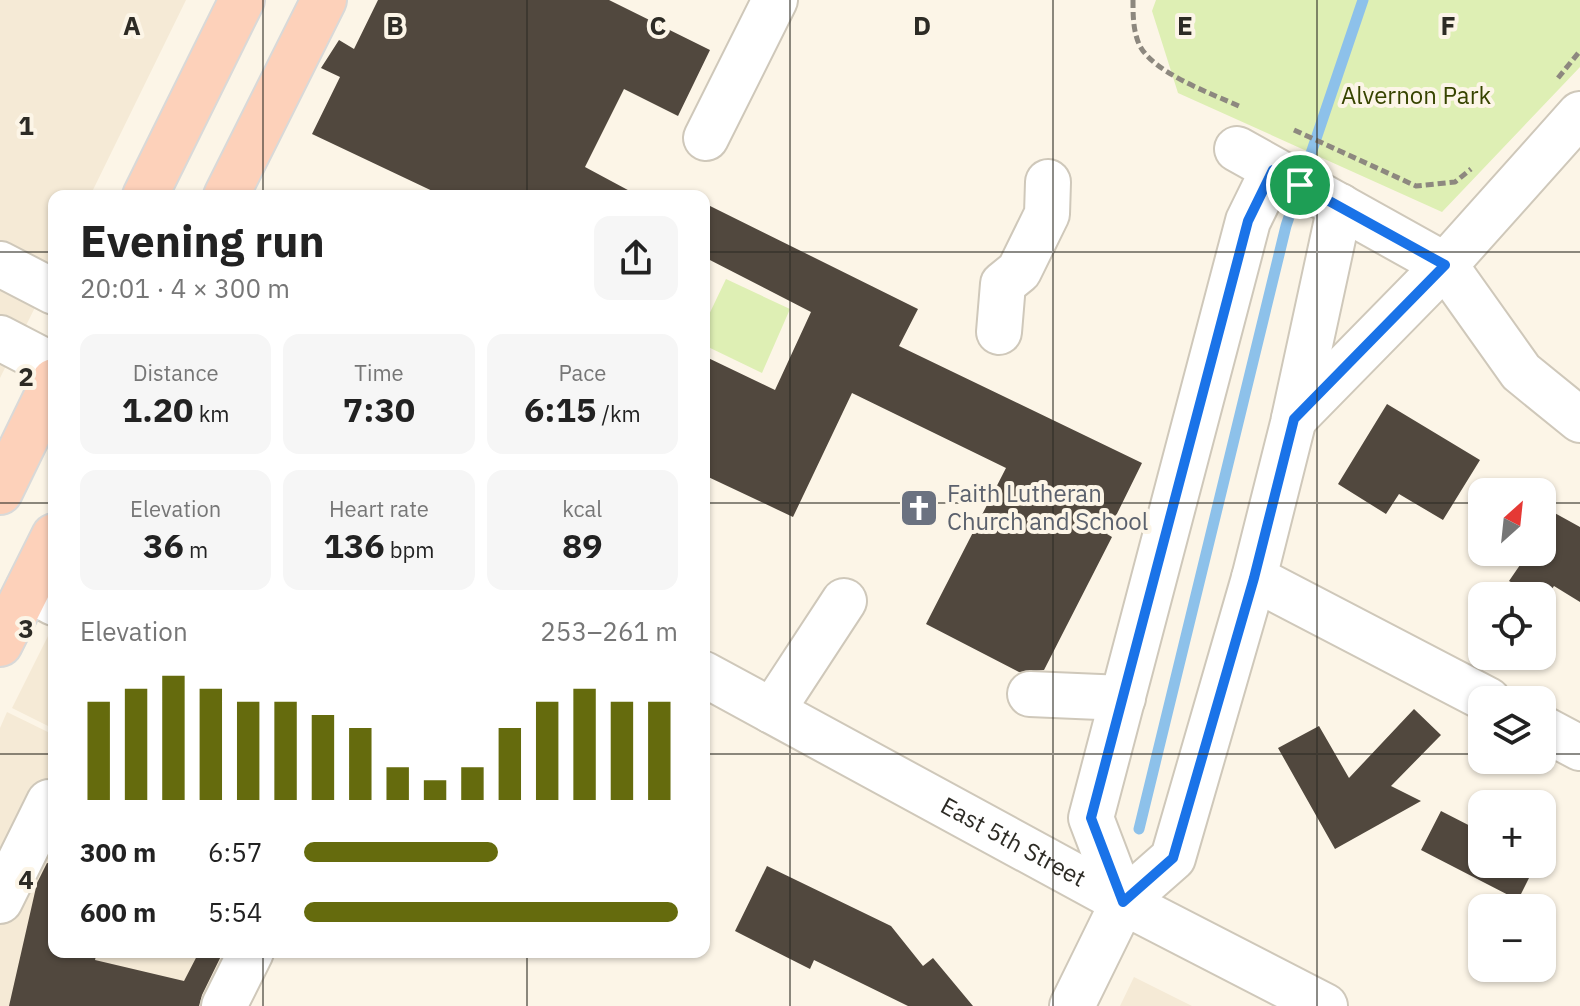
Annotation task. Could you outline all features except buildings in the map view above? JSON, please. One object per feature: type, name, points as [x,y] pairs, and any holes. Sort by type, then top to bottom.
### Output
[{"type":"main road","points":[[148,190],[242,0]]},
{"type":"main road","points":[[229,190],[324,0]]},
{"type":"main road","points":[[0,492],[48,393]]},
{"type":"main road","points":[[0,644],[41,596],[48,564]]},
{"type":"street","points":[[706,138],[775,0]]},
{"type":"street","points":[[1294,419],[1445,265],[1565,100]]},
{"type":"street","points":[[1253,143],[1340,206],[1445,265],[1521,372],[1580,420]]},
{"type":"street","points":[[1123,902],[1091,818],[1248,221],[1253,143]]},
{"type":"street","points":[[999,332],[1003,284],[1019,271],[1047,214],[1048,182]]},
{"type":"street","points":[[1072,1006],[1123,902],[1173,858],[1254,578],[1294,419],[1340,206]]},
{"type":"street","points":[[0,264],[48,289]]},
{"type":"street","points":[[0,338],[48,363]]},
{"type":"street","points":[[1254,578],[1468,690]]},
{"type":"street","points":[[772,711],[844,601]]},
{"type":"street","name":"East 5th Street","points":[[710,677],[1123,902],[1325,1006]]},
{"type":"street","points":[[1030,694],[1123,698]]},
{"type":"street","points":[[1556,735],[1580,748]]},
{"type":"street","points":[[0,901],[48,804]]},
{"type":"street","points":[[224,1006],[248,958]]},
{"type":"path","points":[[1133,0],[1133,23],[1140,47],[1253,143]]},
{"type":"path","points":[[1565,100],[1580,51]]},
{"type":"path","points":[[1291,129],[1416,186],[1455,182],[1476,165]]},
{"type":"shaded area","points":[[0,0],[186,0],[93,190],[48,190],[48,281],[0,378]]},
{"type":"shaded area","points":[[48,636],[48,726],[12,708]]},
{"type":"shaded area","points":[[7,712],[48,732],[48,958],[242,958],[218,1006],[0,1006],[0,728]]},
{"type":"shaded area","points":[[1134,977],[1192,1006],[1120,1006]]},
{"type":"green space","name":"Alvernon Park","points":[[1156,0],[1580,0],[1580,67],[1442,212],[1178,93],[1152,11]]},
{"type":"green space","points":[[726,279],[790,309],[762,373],[710,348],[710,312]]},
{"type":"waterway","points":[[1303,177],[1363,0]]},
{"type":"waterway","points":[[1139,829],[1286,226],[1297,193]]},
{"type":"place","name":"Faith Lutheran Church and School","points":[[919,508]]},
{"type":"route","points":[[1273,170],[1300,185],[1445,265],[1294,419],[1254,578],[1173,858],[1123,902],[1091,818],[1248,221],[1273,170]]}]
